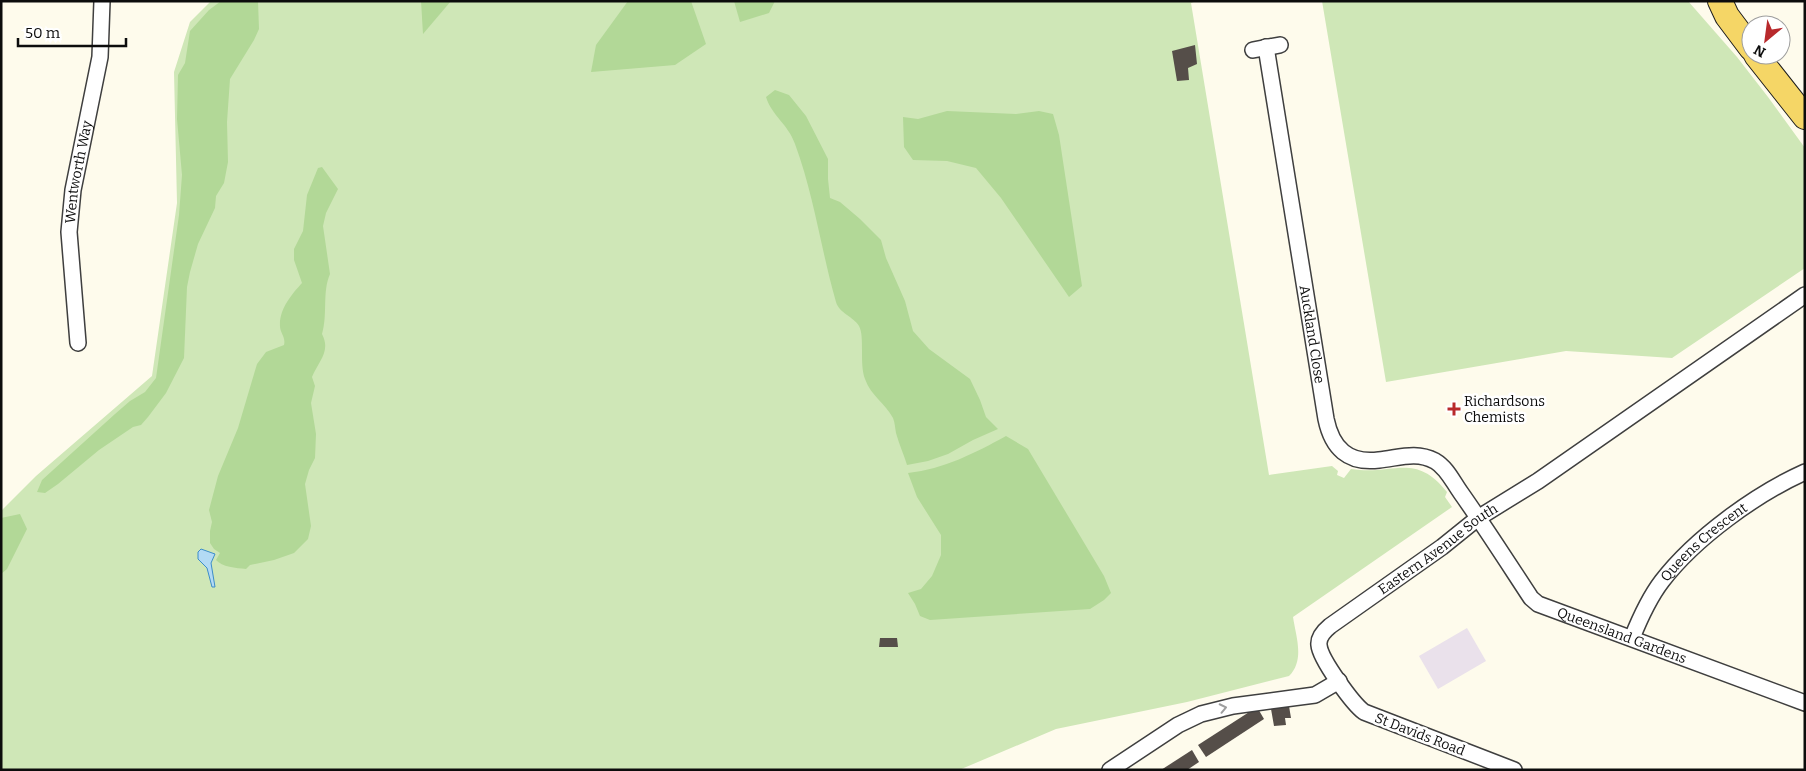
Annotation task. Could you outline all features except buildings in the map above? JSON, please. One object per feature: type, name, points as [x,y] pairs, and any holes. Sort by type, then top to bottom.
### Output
[{"type":"main road","points":[[1720,1],[1727,16],[1741,35]]},
{"type":"main road","points":[[1764,65],[1805,117]]},
{"type":"street","name":"Wentworth Way","points":[[78,343],[69,232],[73,190],[100,57],[102,1]]},
{"type":"street","name":"Auckland Close","points":[[1266,47],[1326,419],[1331,438],[1344,453],[1360,460],[1379,460],[1412,455],[1421,456],[1436,462],[1446,471],[1478,518]]},
{"type":"street","name":"Eastern Avenue South","points":[[1339,681],[1320,651],[1319,642],[1324,631],[1442,547],[1478,518],[1538,481],[1805,296]]},
{"type":"street","name":"Queens Crescent","points":[[1632,638],[1639,620],[1661,582],[1684,556],[1748,505],[1786,480],[1805,472]]},
{"type":"street","name":"Queensland Gardens","points":[[1478,518],[1531,598],[1538,604],[1805,703]]},
{"type":"street","points":[[1110,770],[1178,725],[1213,710],[1315,695],[1339,681]]},
{"type":"street","name":"St Davids Road","points":[[1339,681],[1354,704],[1364,712],[1514,770]]},
{"type":"shaded area","points":[[1467,628],[1486,661],[1438,689],[1419,656]]},
{"type":"green space","points":[[211,1],[1196,1],[1191,3],[1269,475],[1332,466],[1338,471],[1337,475],[1344,478],[1351,469],[1413,469],[1424,472],[1435,480],[1447,492],[1445,497],[1452,507],[1293,617],[1298,656],[1294,670],[1289,676],[1187,702],[1056,729],[959,770],[1,770],[1,511],[36,476],[152,376],[177,203],[174,72],[190,22]]},
{"type":"green space","points":[[221,1],[258,1],[259,29],[230,79],[227,122],[228,162],[224,183],[216,196],[215,208],[198,244],[190,272],[187,287],[184,358],[166,393],[141,425],[133,427],[99,450],[45,493],[37,492],[42,480],[130,401],[145,392],[156,378],[179,215],[182,175],[177,119],[178,75],[185,63],[190,31],[209,10]]},
{"type":"green space","points":[[421,1],[451,1],[423,34]]},
{"type":"green space","points":[[628,1],[691,1],[706,44],[675,65],[591,72],[596,45]]},
{"type":"green space","points":[[734,1],[775,1],[769,13],[740,22]]},
{"type":"green space","points":[[1322,1],[1688,1],[1737,57],[1741,65],[1743,65],[1768,97],[1805,148],[1805,268],[1672,358],[1566,351],[1386,382]]},
{"type":"green space","points":[[775,90],[789,95],[806,116],[828,159],[830,198],[840,202],[881,240],[886,258],[905,301],[913,331],[929,349],[970,379],[986,417],[998,429],[948,454],[928,461],[907,465],[897,437],[893,418],[871,390],[865,379],[862,366],[862,337],[859,326],[840,309],[836,302],[802,163],[792,137],[772,110],[766,97]]},
{"type":"green space","points":[[947,111],[1016,114],[1039,111],[1053,114],[1059,135],[1082,286],[1069,297],[1001,198],[976,168],[947,161],[913,160],[904,147],[903,117],[918,119]]},
{"type":"green space","points":[[322,167],[338,189],[326,213],[323,226],[330,274],[326,288],[325,319],[322,334],[325,351],[312,377],[315,386],[311,403],[316,434],[315,458],[305,484],[311,526],[308,539],[294,553],[250,565],[246,569],[230,567],[216,560],[220,553],[210,543],[212,522],[209,510],[218,476],[238,428],[257,364],[266,352],[284,345],[280,320],[290,297],[302,283],[294,260],[294,249],[303,231],[307,195],[318,168]]},
{"type":"green space","points":[[1006,436],[1028,449],[1104,576],[1111,593],[1090,609],[930,620],[920,616],[908,593],[921,589],[932,576],[941,555],[941,535],[917,497],[908,473],[947,464]]},
{"type":"green space","points":[[20,514],[27,529],[7,569],[1,574],[1,518]]},
{"type":"water","points":[[201,549],[215,554],[211,563],[215,587],[212,587],[207,568],[198,559],[198,552]]},
{"type":"place","name":"Richardsons Chemists","points":[[1454,409]]}]
